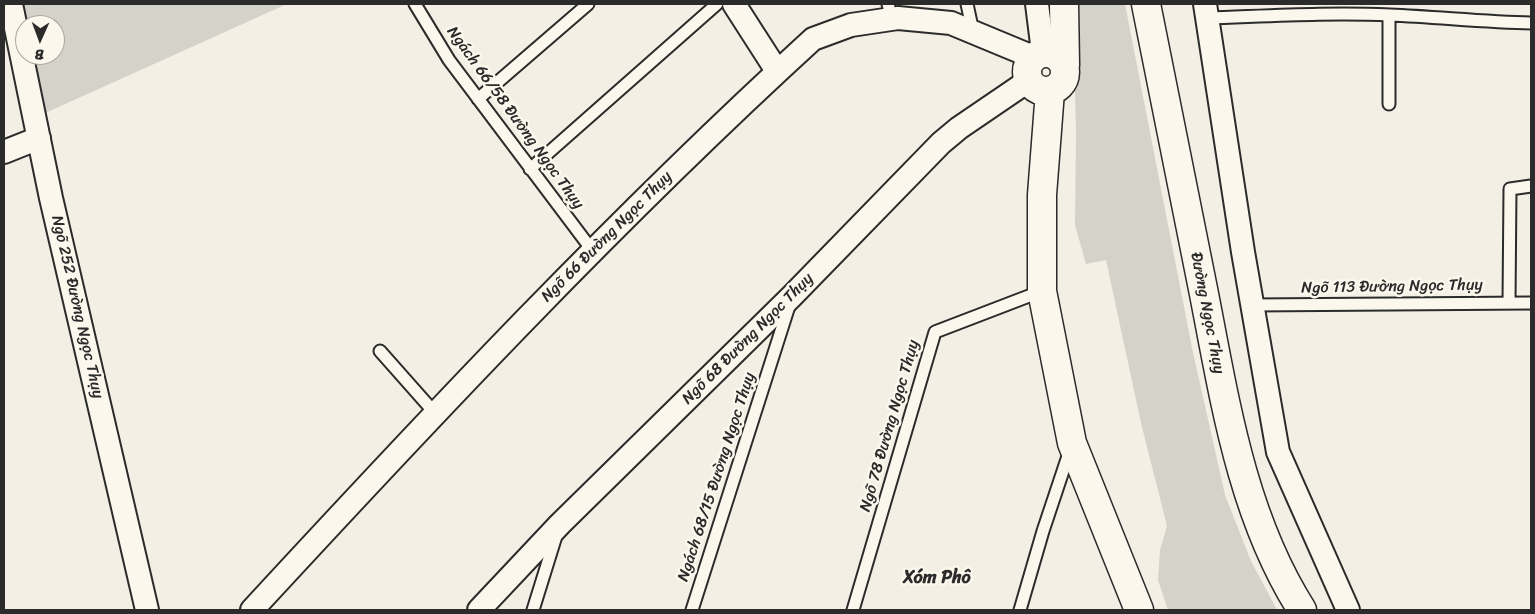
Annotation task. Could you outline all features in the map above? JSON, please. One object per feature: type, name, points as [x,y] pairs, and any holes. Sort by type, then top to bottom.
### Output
[{"type":"main road","points":[[1064,4],[1044,69],[1042,291],[1072,443],[1139,610]]},
{"type":"main road","name":"Đường Ngọc Thụy","points":[[1146,4],[1241,471],[1265,541],[1302,610]]},
{"type":"street","name":"Ngõ 252 Đường Ngọc Thụy","points":[[11,4],[39,138],[147,610]]},
{"type":"street","points":[[734,4],[778,71]]},
{"type":"street","points":[[1038,4],[1044,69]]},
{"type":"street","name":"Ngõ 66 Đường Ngọc Thụy","points":[[252,610],[434,412],[592,250],[813,39],[890,11],[951,22],[1044,69]]},
{"type":"street","points":[[1206,11],[1252,305],[1278,452],[1348,610]]},
{"type":"street","name":"Ngõ 68 Đường Ngọc Thụy","points":[[480,610],[560,524],[791,297],[941,143],[959,128],[1044,69]]},
{"type":"street","points":[[4,152],[39,138]]},
{"type":"lane","name":"Ngách 66/58 Đường Ngọc Thụy","points":[[414,4],[449,60],[592,250]]},
{"type":"lane","points":[[478,99],[588,4]]},
{"type":"lane","points":[[530,168],[717,4]]},
{"type":"lane","points":[[967,4],[972,32]]},
{"type":"lane","points":[[1206,11],[1390,15],[1531,23]]},
{"type":"lane","points":[[1388,104],[1390,15]]},
{"type":"lane","points":[[1509,302],[1510,189],[1531,186]]},
{"type":"lane","name":"Ngõ 78 Đường Ngọc Thụy","points":[[853,610],[935,332],[1042,291]]},
{"type":"lane","name":"Ngách 68/15 Đường Ngọc Thụy","points":[[692,610],[791,297]]},
{"type":"lane","name":"Ngõ 113 Đường Ngọc Thụy","points":[[1252,305],[1531,303]]},
{"type":"lane","points":[[380,351],[434,412]]},
{"type":"lane","points":[[1020,610],[1045,523],[1072,443]]},
{"type":"lane","points":[[533,610],[560,524]]},
{"type":"shaded area","points":[[20,4],[287,4],[43,114],[33,65],[65,65],[65,15],[23,15]]},
{"type":"shaded area","points":[[1073,4],[1125,4],[1192,348],[1225,495],[1251,561],[1277,610],[1168,610],[1158,580],[1160,550],[1167,526],[1141,423],[1106,260],[1086,264],[1075,225],[1076,131]]},
{"type":"district","name":"Xóm Phô","points":[[937,578]]}]
